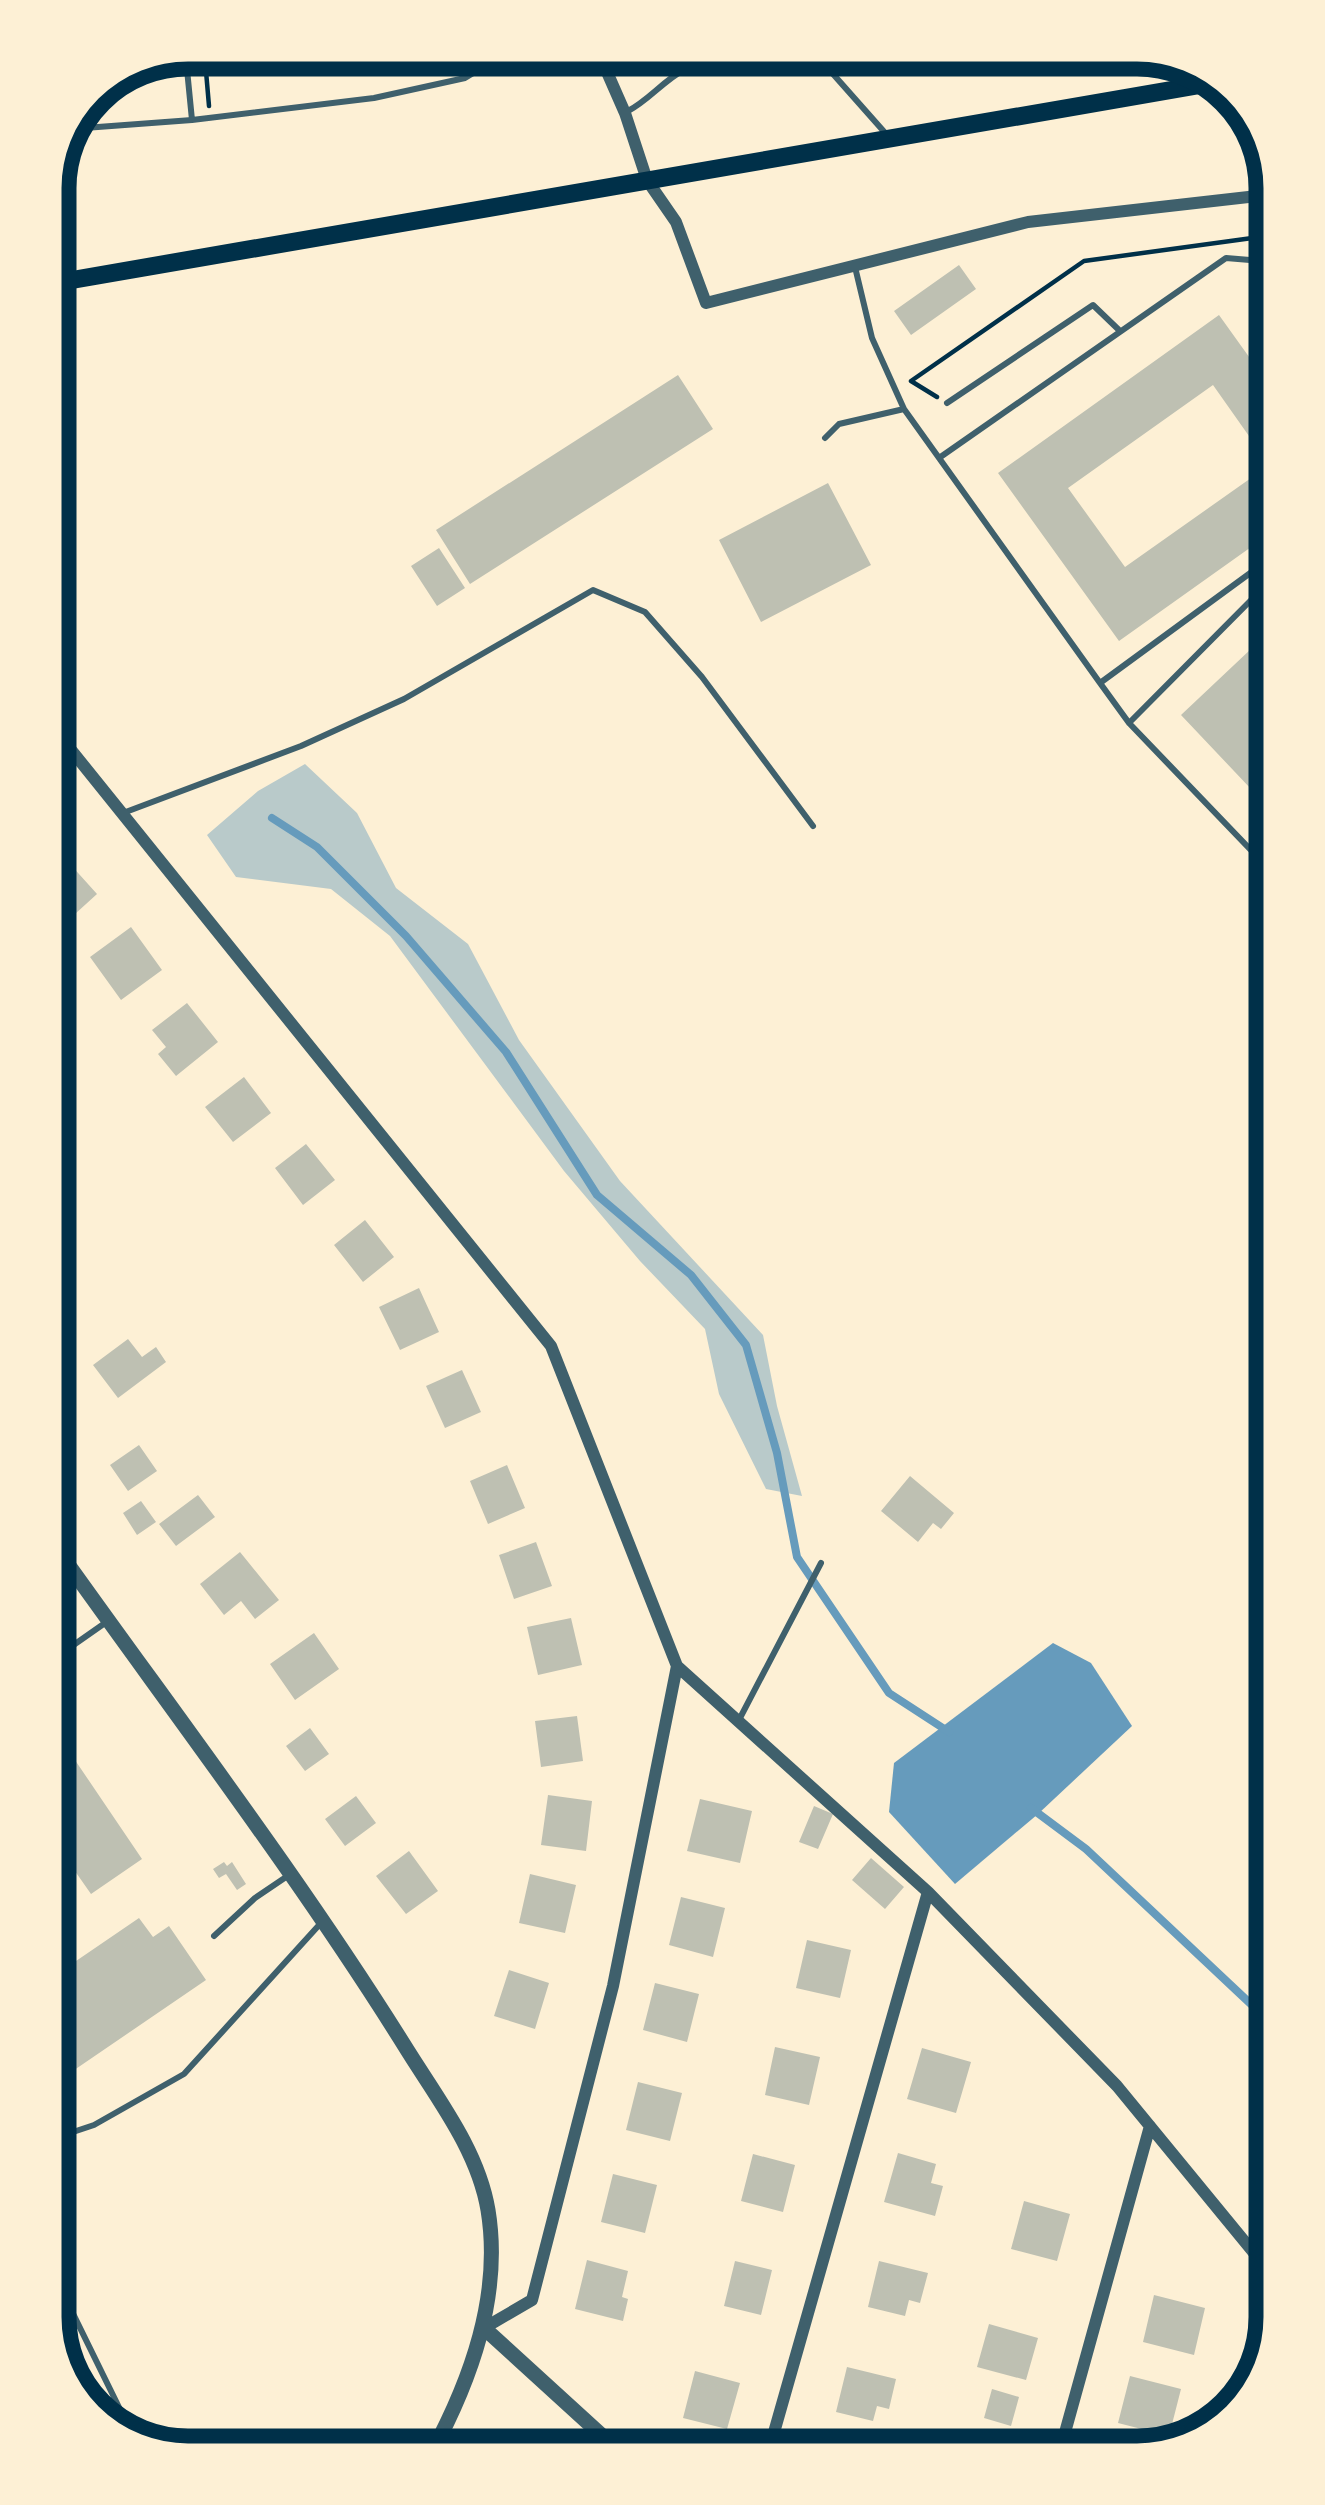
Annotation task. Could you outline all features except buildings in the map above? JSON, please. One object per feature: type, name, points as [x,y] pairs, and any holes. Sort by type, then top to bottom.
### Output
[{"type":"main road","points":[[69,281],[1197,85]]},
{"type":"street","points":[[605,69],[646,180],[676,222],[706,303],[1028,222],[1256,196]]},
{"type":"street","points":[[607,72],[612,69]]},
{"type":"street","points":[[69,747],[551,1346],[677,1666],[928,1892],[1118,2086],[1256,2255]]},
{"type":"street","points":[[69,1566],[370,1990],[475,2167],[488,2206],[492,2247],[484,2328],[439,2436]]},
{"type":"street","points":[[484,2328],[532,2300],[613,1986],[677,1666]]},
{"type":"street","points":[[773,2436],[928,1892]]},
{"type":"street","points":[[1064,2436],[1150,2126]]},
{"type":"street","points":[[484,2328],[602,2436]]},
{"type":"lane","points":[[186,69],[191,120]]},
{"type":"lane","points":[[86,128],[374,98],[465,78],[480,69]]},
{"type":"lane","points":[[625,113],[648,101],[655,90],[685,69]]},
{"type":"lane","points":[[829,69],[890,138]]},
{"type":"lane","points":[[939,458],[1226,258],[1256,265]]},
{"type":"lane","points":[[855,267],[872,338],[904,409],[1129,723],[1256,855]]},
{"type":"lane","points":[[947,403],[1093,304],[1120,331]]},
{"type":"lane","points":[[825,439],[839,424],[904,409]]},
{"type":"lane","points":[[1100,683],[1256,569]]},
{"type":"lane","points":[[123,813],[302,746],[404,699],[593,590],[645,612],[702,677],[813,826]]},
{"type":"lane","points":[[1129,723],[1256,595]]},
{"type":"lane","points":[[738,1721],[821,1563]]},
{"type":"lane","points":[[69,1649],[108,1621]]},
{"type":"lane","points":[[214,1936],[255,1898],[289,1875]]},
{"type":"lane","points":[[71,2133],[184,2074],[322,1921]]},
{"type":"lane","points":[[69,2305],[124,2417]]},
{"type":"path","points":[[206,69],[210,118]]},
{"type":"path","points":[[947,403],[910,381],[1084,261],[1256,238]]},
{"type":"shaded area","points":[[305,764],[357,813],[396,888],[468,944],[519,1040],[620,1181],[763,1335],[802,1496],[766,1489],[719,1394],[705,1329],[564,1171],[390,936],[331,889],[236,877],[207,835],[258,791]]},
{"type":"water","points":[[1053,1643],[1091,1663],[1132,1726],[955,1884],[889,1812],[894,1763]]},
{"type":"waterway","points":[[272,818],[317,847],[406,936],[506,1052],[597,1195],[691,1275],[746,1345],[777,1453],[797,1557],[889,1693],[949,1732]]},
{"type":"waterway","points":[[1031,1808],[1086,1849],[1256,2012]]}]
